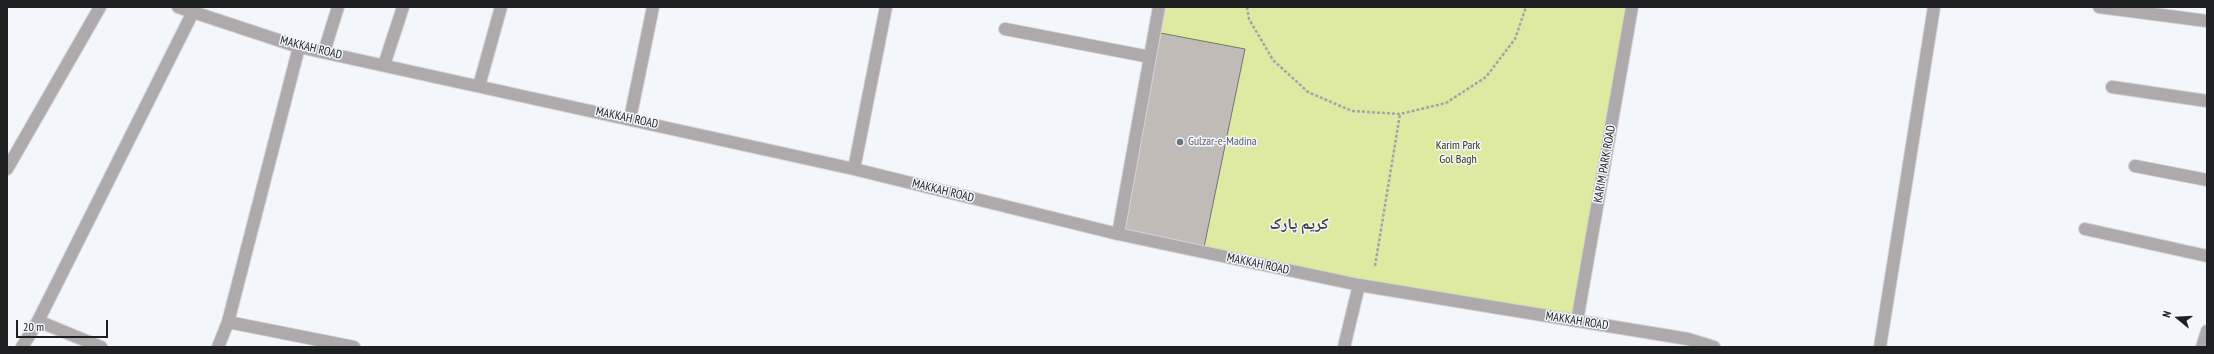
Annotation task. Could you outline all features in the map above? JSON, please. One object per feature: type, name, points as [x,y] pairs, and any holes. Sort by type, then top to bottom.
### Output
[{"type":"street","points":[[7,169],[100,7]]},
{"type":"street","name":"MAKKAH ROAD","points":[[178,7],[299,47],[854,169],[1118,234],[1365,286],[1688,339],[1714,347]]},
{"type":"street","points":[[324,52],[338,7]]},
{"type":"street","points":[[384,65],[403,7]]},
{"type":"street","points":[[479,86],[501,7]]},
{"type":"street","points":[[630,119],[653,7]]},
{"type":"street","points":[[854,169],[886,7]]},
{"type":"street","points":[[1118,234],[1159,7]]},
{"type":"street","name":"KARIM PARK ROAD","points":[[1577,321],[1632,7]]},
{"type":"street","points":[[1880,347],[1934,7]]},
{"type":"street","points":[[2099,7],[2207,21]]},
{"type":"street","points":[[22,347],[38,321],[193,12]]},
{"type":"street","points":[[1005,29],[1150,57]]},
{"type":"street","points":[[218,347],[228,322],[299,47]]},
{"type":"street","points":[[2112,87],[2207,101]]},
{"type":"street","points":[[2135,166],[2207,180]]},
{"type":"street","points":[[2085,229],[2207,256]]},
{"type":"street","points":[[1344,347],[1365,286]]},
{"type":"street","points":[[38,321],[101,347]]},
{"type":"street","points":[[228,322],[351,347]]},
{"type":"street","points":[[2202,347],[2207,331]]},
{"type":"path","points":[[1247,7],[1249,19],[1272,60],[1308,92],[1352,111],[1400,114],[1446,103],[1486,77],[1515,39],[1526,7]]},
{"type":"path","points":[[1365,286],[1400,114]]},
{"type":"green space","name":"Karim Park Gol Bagh","points":[[1159,7],[1632,7],[1577,321],[1203,252],[1155,32]]},
{"type":"building","name":"Gulzar-e-Madina","points":[[1155,32],[1245,49],[1203,252],[1118,234]]},
{"type":"place","name":"Gulzar-e-Madina","points":[[1180,142]]},
{"type":"district","name":"کریم پارک","points":[[1299,224]]}]
